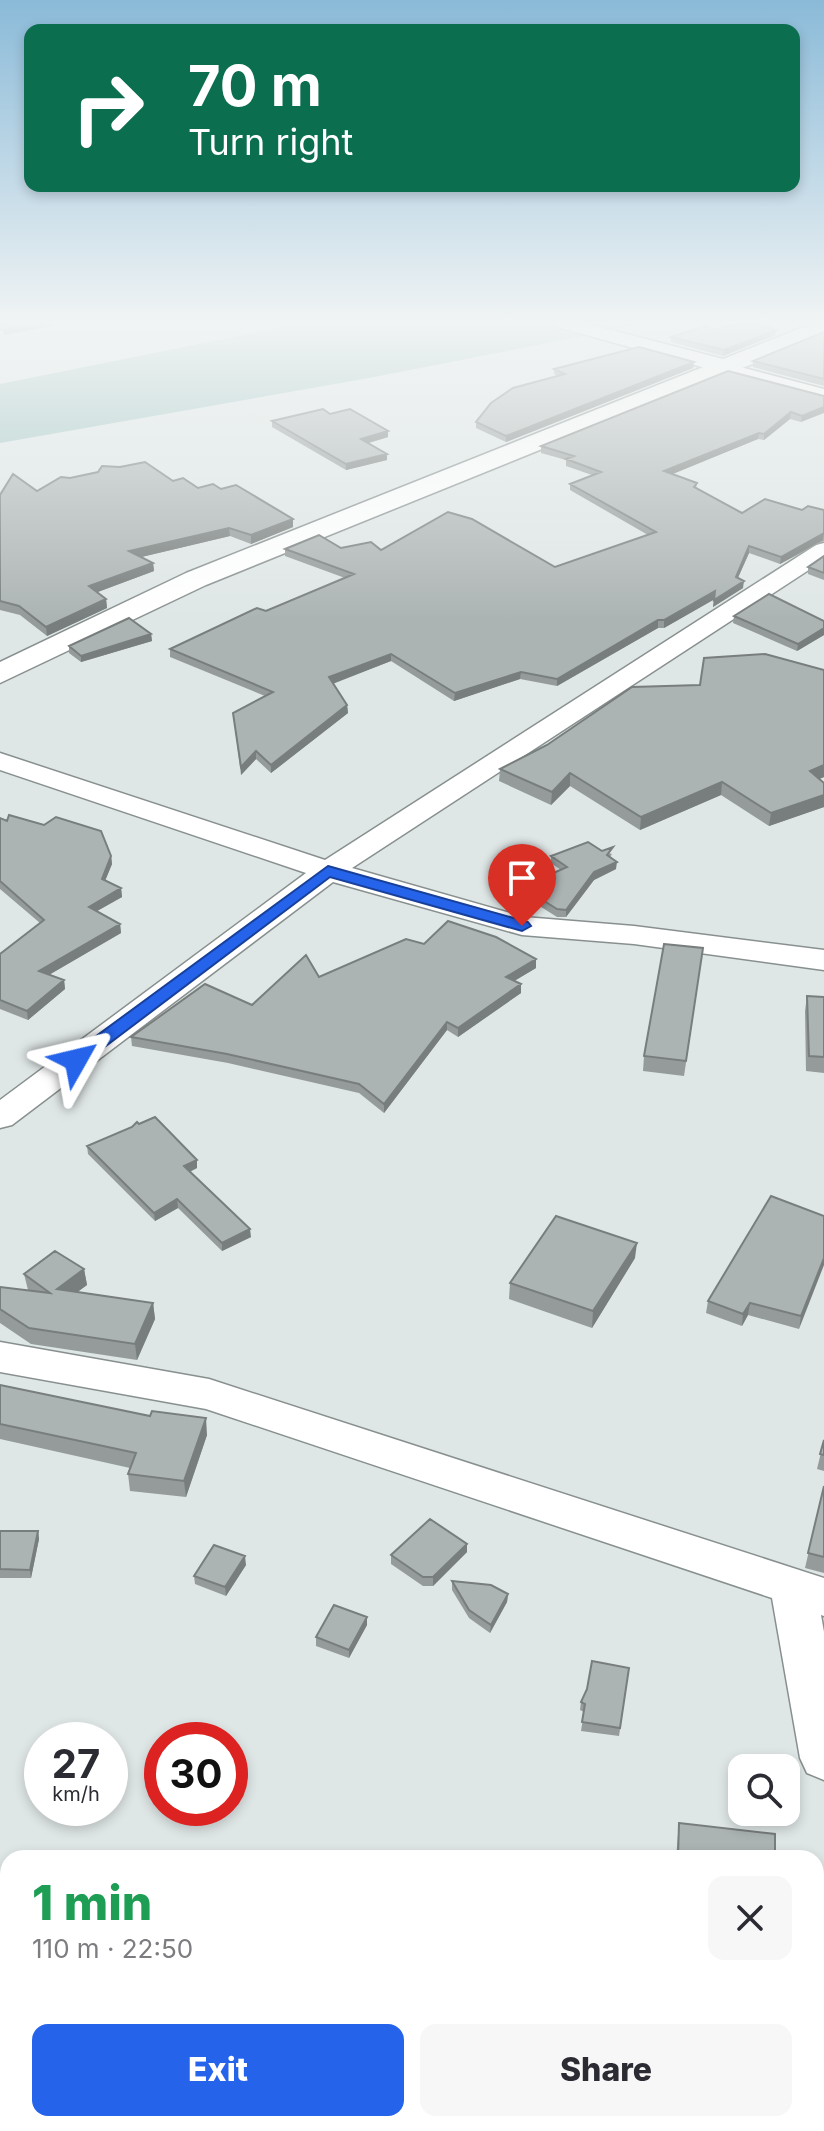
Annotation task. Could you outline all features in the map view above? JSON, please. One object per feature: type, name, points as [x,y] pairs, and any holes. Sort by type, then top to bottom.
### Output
[{"type":"street","points":[[0,674],[196,579],[584,421]]},
{"type":"street","points":[[0,1117],[328,871],[824,550]]},
{"type":"street","points":[[0,761],[328,871],[522,926],[634,935],[824,960]]},
{"type":"street","points":[[0,1357],[209,1394],[808,1590],[824,1758]]},
{"type":"water","points":[[0,421],[122,421],[0,443]]},
{"type":"building","points":[[273,421],[371,421],[388,431],[361,439],[387,454],[346,464]]},
{"type":"building","points":[[476,421],[543,421],[506,436]]},
{"type":"building","points":[[602,421],[779,421],[764,434],[759,433],[664,471],[697,483],[694,487],[742,513],[765,499],[802,510],[808,506],[824,510],[824,533],[781,557],[749,546],[736,577],[744,581],[714,600],[715,591],[664,620],[658,620],[557,679],[521,672],[455,693],[391,654],[329,677],[347,705],[271,765],[256,751],[241,767],[233,713],[273,692],[170,649],[257,608],[266,611],[354,574],[285,549],[319,535],[341,548],[371,542],[381,550],[448,512],[472,519],[555,567],[656,532],[570,484],[601,472],[566,459],[574,456],[541,446]]},
{"type":"building","points":[[145,462],[173,481],[183,478],[198,488],[213,484],[221,489],[236,485],[293,519],[251,535],[229,528],[129,551],[153,563],[89,586],[106,599],[46,627],[19,606],[0,601],[0,495],[13,474],[37,491],[61,477],[98,472],[102,466],[120,467]]},
{"type":"building","points":[[824,556],[824,573],[808,567]]},
{"type":"building","points":[[769,594],[824,621],[824,628],[798,644],[734,616]]},
{"type":"building","points":[[129,618],[151,634],[81,656],[69,646]]},
{"type":"building","points":[[765,654],[824,670],[824,765],[810,771],[824,783],[824,795],[771,813],[722,782],[641,817],[570,773],[552,792],[500,769],[547,745],[632,687],[700,685],[704,658]]},
{"type":"building","points":[[9,815],[44,825],[56,817],[101,831],[111,856],[102,879],[121,888],[89,907],[120,924],[39,971],[64,980],[27,1011],[0,1000],[0,954],[44,920],[0,881],[0,818],[7,821]]},
{"type":"building","points":[[588,842],[602,851],[613,847],[607,855],[617,862],[594,872],[566,910],[557,909],[522,887],[567,867],[551,856]]},
{"type":"building","points":[[448,921],[496,937],[536,959],[506,977],[521,984],[458,1028],[447,1022],[384,1104],[359,1084],[227,1054],[131,1037],[205,984],[252,1005],[306,955],[319,977],[406,939],[424,944]]},
{"type":"building","points":[[664,944],[703,948],[686,1061],[644,1056]]},
{"type":"building","points":[[807,996],[824,997],[824,1057],[809,1056]]},
{"type":"building","points":[[155,1117],[197,1160],[184,1166],[250,1229],[222,1243],[177,1199],[154,1213],[87,1146],[137,1122],[139,1124]]},
{"type":"building","points":[[771,1196],[824,1216],[824,1258],[801,1316],[750,1303],[743,1314],[708,1301]]},
{"type":"building","points":[[556,1216],[637,1243],[593,1311],[510,1283]]},
{"type":"building","points":[[55,1251],[84,1269],[57,1289],[153,1303],[135,1344],[29,1328],[0,1309],[0,1287],[50,1293],[24,1274]]},
{"type":"building","points":[[0,1385],[150,1416],[152,1411],[206,1418],[184,1481],[128,1474],[136,1453],[0,1424]]},
{"type":"building","points":[[824,1486],[824,1557],[808,1553]]},
{"type":"building","points":[[430,1519],[467,1544],[433,1577],[423,1577],[391,1555]]},
{"type":"building","points":[[0,1531],[38,1531],[30,1570],[0,1569]]},
{"type":"building","points":[[214,1545],[245,1556],[225,1587],[194,1576]]},
{"type":"building","points":[[452,1581],[491,1585],[508,1594],[491,1625],[469,1610]]},
{"type":"building","points":[[334,1605],[367,1617],[349,1650],[316,1637]]},
{"type":"building","points":[[592,1661],[629,1668],[620,1728],[582,1722],[585,1704],[581,1702],[587,1689]]},
{"type":"building","points":[[679,1823],[775,1834],[775,1850],[678,1850]]},
{"type":"route","points":[[76,1060],[328,871],[522,926]]}]
